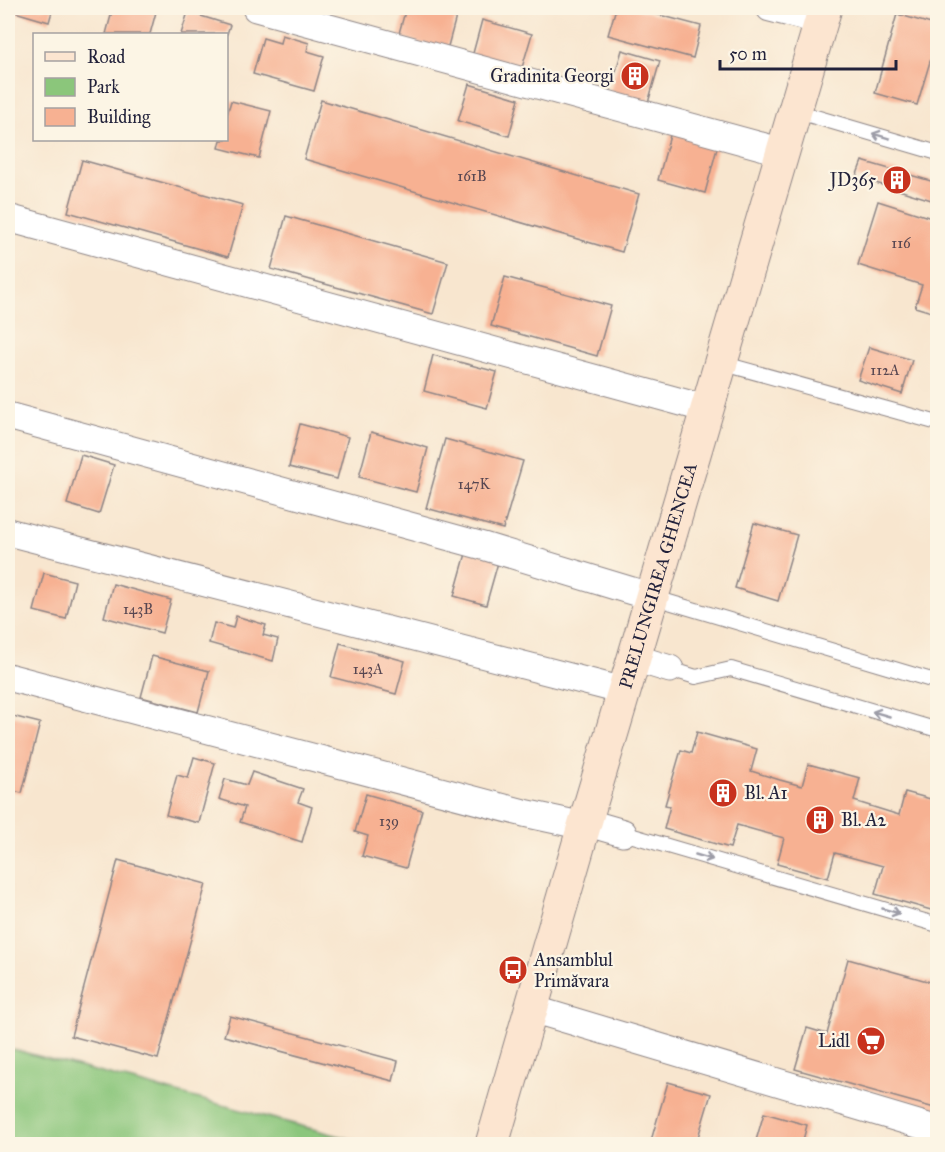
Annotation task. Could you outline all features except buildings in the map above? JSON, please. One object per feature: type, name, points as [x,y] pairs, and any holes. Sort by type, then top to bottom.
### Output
[{"type":"main road","name":"PRELUNGIREA GHENCEA","points":[[492,1144],[823,14]]},
{"type":"street","points":[[256,8],[783,152]]},
{"type":"street","points":[[770,8],[823,14]]},
{"type":"street","points":[[8,218],[707,409]]},
{"type":"street","points":[[8,416],[483,546],[651,597]]},
{"type":"street","points":[[8,532],[624,691]]},
{"type":"street","points":[[634,658],[670,669]]},
{"type":"street","points":[[8,677],[524,813],[584,824],[635,837]]},
{"type":"street","points":[[531,1009],[938,1130]]},
{"type":"lane","points":[[795,111],[938,153]]},
{"type":"lane","points":[[721,363],[938,423]]},
{"type":"lane","points":[[651,597],[938,682]]},
{"type":"lane","points":[[670,669],[696,677],[731,669],[938,730]]},
{"type":"lane","points":[[635,837],[938,925]]},
{"type":"green space","points":[[8,1048],[369,1144],[8,1144]]},
{"type":"place","name":"Gradinita Georgi","points":[[635,76]]},
{"type":"place","name":"JD365","points":[[897,180]]},
{"type":"place","name":"Bl. A1","points":[[723,793]]},
{"type":"place","name":"Bl. A2","points":[[820,820]]},
{"type":"place","name":"Ansamblul Primăvara","points":[[513,970]]},
{"type":"place","name":"Lidl","points":[[871,1041]]}]
